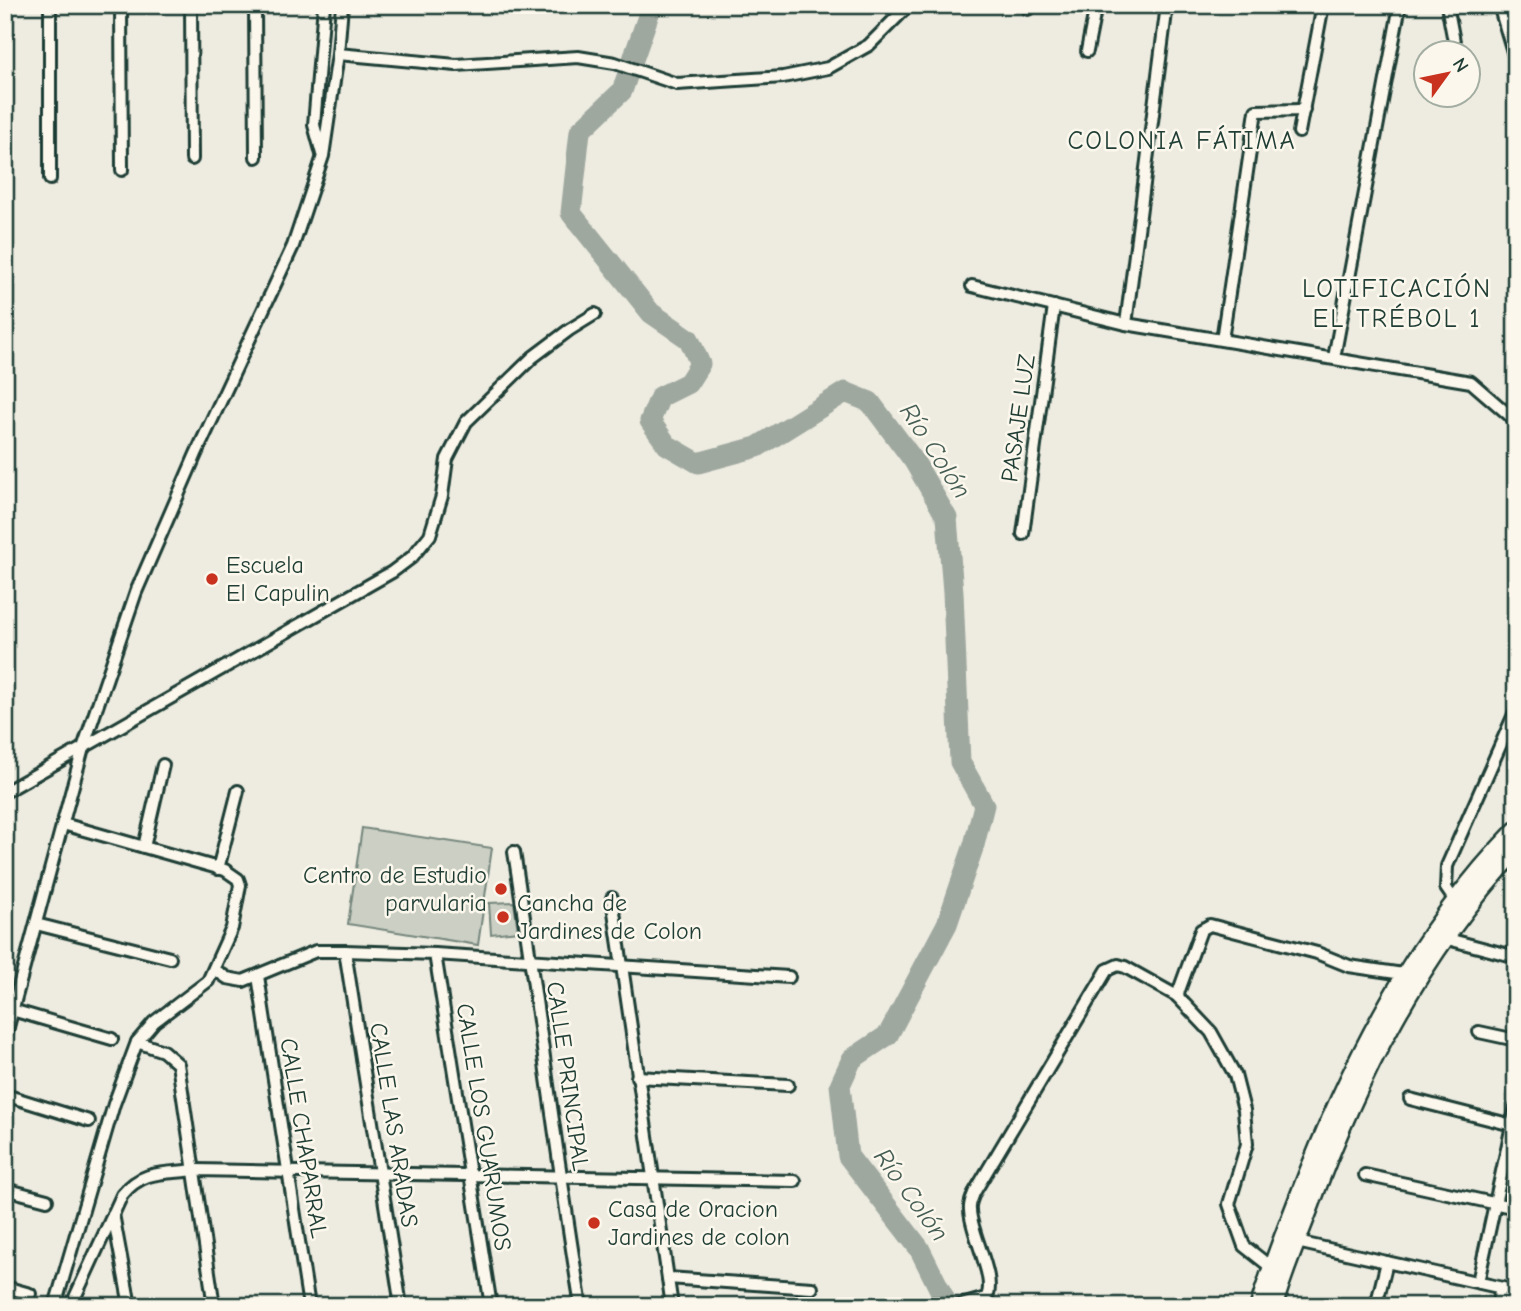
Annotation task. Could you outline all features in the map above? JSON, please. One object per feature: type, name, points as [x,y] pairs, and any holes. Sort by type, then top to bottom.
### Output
[{"type":"highway","points":[[1259,1306],[1334,1109],[1377,1021],[1404,974],[1455,901],[1483,865],[1516,830]]},
{"type":"highway","points":[[1275,1306],[1325,1167],[1396,1013],[1444,938],[1492,876],[1516,851]]},
{"type":"street","points":[[50,5],[50,179]]},
{"type":"street","points":[[121,5],[122,170]]},
{"type":"street","points":[[191,5],[192,159]]},
{"type":"street","points":[[255,5],[256,158]]},
{"type":"street","points":[[323,156],[314,125],[324,5]]},
{"type":"street","points":[[5,1038],[83,748],[136,592],[196,454],[293,246],[323,156],[338,54],[342,5]]},
{"type":"street","points":[[338,54],[456,65],[578,57],[615,63],[677,84],[783,77],[828,68],[869,45],[909,5]]},
{"type":"street","points":[[1087,51],[1096,5]]},
{"type":"street","points":[[1126,324],[1167,5]]},
{"type":"street","points":[[1299,132],[1323,5]]},
{"type":"street","points":[[1334,358],[1401,5]]},
{"type":"street","points":[[1447,5],[1453,38]]},
{"type":"street","points":[[1499,5],[1516,62]]},
{"type":"street","points":[[1222,340],[1256,111],[1304,110]]},
{"type":"street","points":[[972,286],[1126,324],[1471,382],[1516,421]]},
{"type":"street","name":"PASAJE LUZ","points":[[1023,534],[1054,306]]},
{"type":"street","points":[[5,792],[392,572],[412,557],[430,535],[442,496],[447,459],[466,422],[533,357],[595,314]]},
{"type":"street","points":[[1455,901],[1446,888],[1447,866],[1516,710]]},
{"type":"street","points":[[144,847],[163,765]]},
{"type":"street","points":[[218,869],[238,792]]},
{"type":"street","points":[[55,1306],[114,1104],[137,1042],[154,1022],[208,981],[232,928],[240,885],[238,879],[218,869],[63,824]]},
{"type":"street","name":"CALLE PRINCIPAL","points":[[514,852],[581,1306]]},
{"type":"street","points":[[612,898],[672,1306]]},
{"type":"street","points":[[36,924],[170,958]]},
{"type":"street","points":[[1177,996],[1201,930],[1210,925],[1317,953],[1349,966],[1404,974]]},
{"type":"street","points":[[1444,938],[1516,957]]},
{"type":"street","points":[[214,969],[226,978],[243,981],[316,951],[345,951],[789,976]]},
{"type":"street","name":"CALLE LAS ARADAS","points":[[345,951],[401,1306]]},
{"type":"street","name":"CALLE LOS GUARUMOS","points":[[435,954],[491,1306]]},
{"type":"street","points":[[958,1306],[986,1298],[989,1292],[988,1279],[971,1222],[969,1207],[974,1194],[1107,970],[1118,965],[1177,996],[1211,1032],[1235,1075],[1244,1110],[1247,1144],[1229,1205],[1244,1246],[1272,1268]]},
{"type":"street","name":"CALLE CHAPARRAL","points":[[258,976],[309,1306]]},
{"type":"street","points":[[12,1010],[111,1039]]},
{"type":"street","points":[[1479,1032],[1516,1040]]},
{"type":"street","points":[[137,1042],[163,1051],[178,1064],[214,1306]]},
{"type":"street","points":[[637,1077],[788,1085]]},
{"type":"street","points":[[5,1095],[89,1121]]},
{"type":"street","points":[[1410,1099],[1514,1126]]},
{"type":"street","points":[[1478,1282],[1516,1107]]},
{"type":"street","points":[[71,1306],[122,1195],[132,1182],[144,1176],[195,1170],[795,1181]]},
{"type":"street","points":[[1365,1175],[1516,1208]]},
{"type":"street","points":[[5,1189],[47,1200]]},
{"type":"street","points":[[113,1214],[130,1306]]},
{"type":"street","points":[[1297,1242],[1516,1291]]},
{"type":"street","points":[[1376,1306],[1387,1262]]},
{"type":"street","points":[[668,1278],[812,1288]]},
{"type":"street","points":[[5,1287],[30,1294]]},
{"type":"street","points":[[1497,1306],[1501,1288]]},
{"type":"shaded area","points":[[362,828],[492,848],[478,945],[348,924]]},
{"type":"shaded area","name":"Cancha de Jardines de Colon","points":[[514,902],[518,931],[491,934],[489,903]]},
{"type":"waterway","name":"Río Colón","points":[[652,5],[622,91],[580,131],[571,213],[651,313],[689,339],[700,364],[688,383],[660,397],[650,421],[667,445],[698,463],[757,447],[845,392],[870,402],[914,461],[947,518],[960,762],[984,805],[974,845],[947,924],[888,1035],[852,1059],[840,1085],[848,1156],[919,1248],[948,1306]]},
{"type":"place","name":"Escuela El Capulin","points":[[212,579]]},
{"type":"place","name":"Centro de Estudio parvularia","points":[[501,889]]},
{"type":"place","name":"Cancha de Jardines de Colon","points":[[503,917]]},
{"type":"place","name":"Casa de Oracion Jardines de colon","points":[[594,1223]]},
{"type":"district","name":"COLONIA FÁTIMA","points":[[1182,141]]},
{"type":"district","name":"LOTIFICACIÓN EL TRÉBOL 1","points":[[1397,304]]}]
